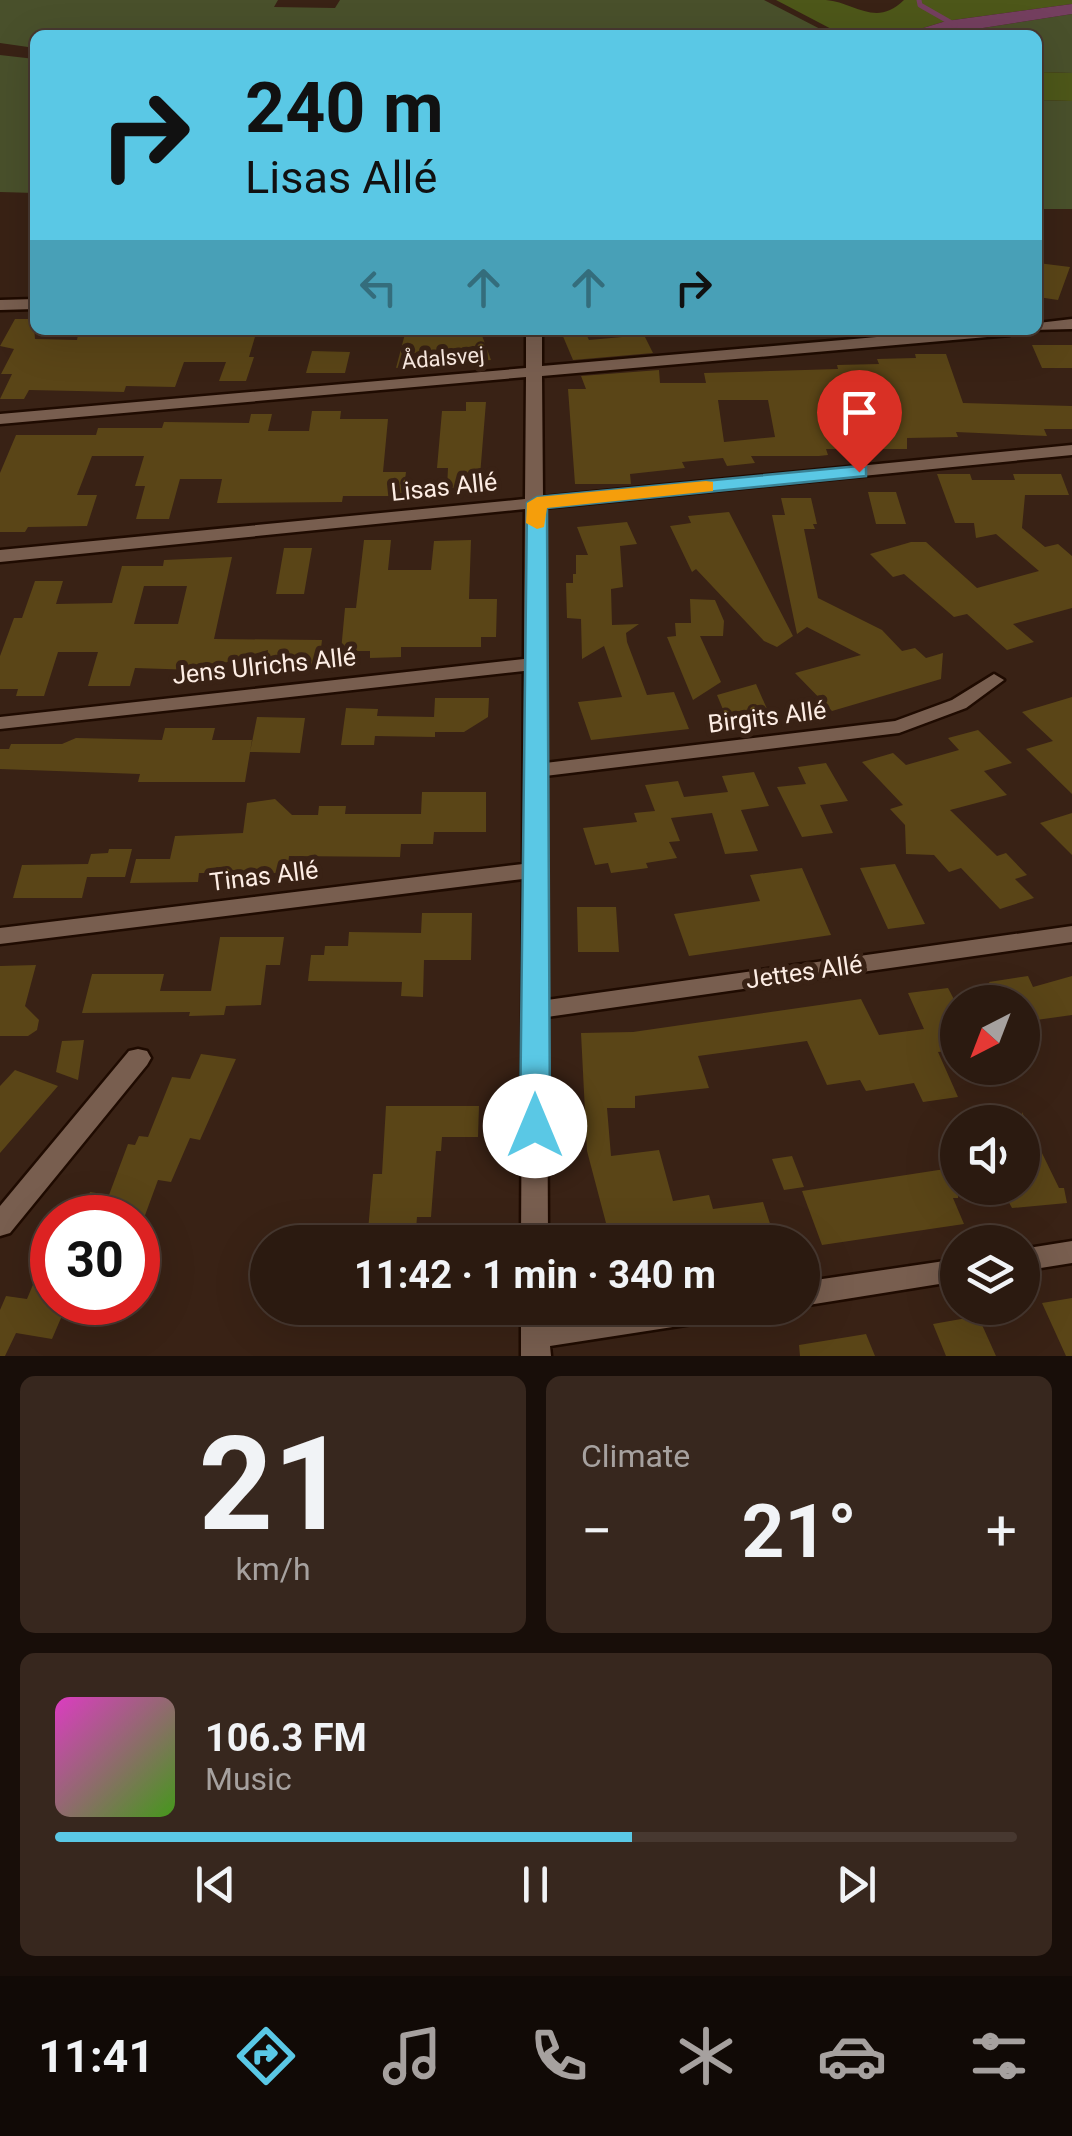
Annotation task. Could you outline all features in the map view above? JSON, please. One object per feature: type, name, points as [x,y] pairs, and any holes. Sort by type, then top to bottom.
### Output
[{"type":"street","points":[[0,305],[30,304]]},
{"type":"street","points":[[1042,328],[1072,324]]},
{"type":"street","points":[[534,335],[536,1225]]},
{"type":"street","name":"Ådalsvej","points":[[0,420],[953,335]]},
{"type":"street","name":"Lisas Allé","points":[[0,556],[1072,450]]},
{"type":"street","name":"Jens Ulrichs Allé","points":[[0,723],[534,664]]},
{"type":"street","name":"Birgits Allé","points":[[534,771],[866,733],[946,710],[994,680]]},
{"type":"street","name":"Tinas Allé","points":[[0,936],[536,870]]},
{"type":"street","name":"Jettes Allé","points":[[535,1010],[1072,934]]},
{"type":"street","points":[[0,1225],[138,1058]]},
{"type":"street","points":[[1040,1257],[1072,1252]]},
{"type":"street","points":[[820,1291],[940,1273]]},
{"type":"street","points":[[536,1333],[594,1325]]},
{"type":"green space","points":[[0,0],[278,0],[274,7],[335,8],[340,0],[764,0],[822,30],[30,30],[30,47],[0,43]]},
{"type":"green space","points":[[776,0],[826,0],[874,13],[894,8],[904,0],[1072,0],[1072,4],[946,21],[920,29],[833,30]]},
{"type":"green space","points":[[1072,14],[1072,73],[1042,72],[1042,30],[970,30]]},
{"type":"green space","points":[[0,55],[30,58],[30,193],[0,192]]},
{"type":"green space","points":[[1042,72],[1072,73],[1072,101],[1042,100]]},
{"type":"green space","points":[[1042,100],[1072,101],[1072,209],[1042,209]]},
{"type":"shaded area","points":[[1072,4],[1072,14],[970,30],[903,30]]},
{"type":"building","points":[[1042,264],[1070,267],[1058,300],[1042,298]]},
{"type":"building","points":[[15,319],[30,319],[30,335],[35,339],[77,340],[78,335],[256,335],[249,357],[254,357],[246,381],[219,381],[226,362],[184,362],[175,387],[126,386],[124,392],[29,390],[24,399],[0,399],[12,374],[1,374],[14,349],[0,346]]},
{"type":"building","points":[[405,335],[482,335],[491,360],[396,368]]},
{"type":"building","points":[[562,335],[586,335],[589,340],[644,335],[653,353],[573,360]]},
{"type":"building","points":[[1032,345],[1072,345],[1072,368],[1042,368]]},
{"type":"building","points":[[312,351],[350,352],[345,373],[306,373]]},
{"type":"building","points":[[915,354],[946,354],[963,403],[1072,406],[1072,429],[1044,429],[1047,436],[956,432],[958,437],[907,438],[907,449],[826,449],[828,455],[751,456],[755,463],[727,466],[723,458],[682,462],[685,468],[630,474],[631,484],[575,484],[568,389],[586,389],[581,376],[659,370],[660,383],[706,383],[704,373],[838,369],[837,365],[879,364],[877,359],[916,358]],"holes":[[[718,400],[768,400],[775,437],[724,442]]]},
{"type":"building","points":[[466,402],[486,402],[479,488],[447,488],[448,468],[437,468],[442,411],[466,411]]},
{"type":"building","points":[[312,411],[341,411],[340,419],[388,419],[383,472],[406,472],[403,496],[343,496],[342,502],[217,503],[222,479],[180,479],[169,519],[136,519],[145,486],[135,486],[144,456],[92,456],[77,495],[97,495],[87,526],[28,527],[25,532],[0,532],[0,473],[16,435],[96,435],[98,428],[162,428],[164,422],[249,423],[251,414],[272,414],[268,431],[309,431]]},
{"type":"building","points":[[937,474],[970,474],[972,480],[1015,480],[1013,474],[1061,474],[1069,495],[1025,495],[1022,528],[1045,547],[1058,544],[1072,556],[1072,608],[1013,624],[1034,642],[1007,650],[967,614],[954,617],[904,574],[893,577],[870,554],[911,542],[926,542],[977,588],[1039,571],[996,534],[976,538],[974,523],[955,523]]},
{"type":"building","points":[[868,492],[896,492],[906,524],[876,524]]},
{"type":"building","points":[[781,498],[811,498],[817,524],[813,524],[815,529],[804,529],[818,598],[882,630],[902,651],[915,648],[926,658],[943,653],[941,679],[832,711],[795,673],[861,655],[807,627],[797,634],[772,515],[785,515]]},
{"type":"building","points":[[729,512],[793,636],[777,647],[764,641],[696,569],[692,572],[670,526],[691,523],[688,516]]},
{"type":"building","points":[[627,522],[637,544],[620,546],[623,587],[611,589],[612,625],[639,624],[626,633],[627,642],[647,695],[674,692],[689,729],[591,740],[578,702],[622,697],[604,646],[582,659],[581,619],[567,618],[566,583],[573,583],[576,555],[588,555],[577,527]]},
{"type":"building","points":[[364,540],[391,540],[388,570],[431,570],[434,541],[471,540],[469,599],[497,599],[496,637],[481,637],[481,647],[401,647],[401,657],[370,658],[370,651],[341,651],[345,608],[356,608]]},
{"type":"building","points":[[284,548],[312,548],[304,594],[276,594]]},
{"type":"building","points":[[232,557],[214,639],[322,640],[319,665],[265,668],[268,650],[217,665],[215,677],[195,677],[196,670],[135,668],[130,686],[88,686],[98,652],[58,652],[44,696],[16,696],[18,689],[0,689],[0,656],[14,618],[22,618],[35,581],[63,581],[56,604],[112,603],[122,566],[163,566],[164,560]],"holes":[[[144,586],[187,586],[178,624],[134,624]]]},
{"type":"building","points":[[690,599],[715,600],[724,621],[723,636],[700,636],[721,682],[693,700],[667,637],[676,636],[675,623],[691,623]]},
{"type":"building","points":[[756,684],[771,718],[729,724],[717,695]]},
{"type":"building","points":[[1072,697],[1072,794],[1026,749],[1053,741],[1022,712]]},
{"type":"building","points":[[435,698],[489,698],[488,717],[464,732],[435,732],[435,737],[375,736],[374,745],[341,745],[346,708],[378,709],[377,716],[434,717]]},
{"type":"building","points":[[257,717],[305,718],[300,753],[250,752]]},
{"type":"building","points":[[165,728],[215,728],[212,740],[252,740],[245,782],[138,782],[140,774],[0,769],[0,749],[9,749],[11,744],[62,744],[76,738],[162,740]]},
{"type":"building","points":[[978,730],[1012,763],[984,771],[1007,795],[950,810],[997,856],[1006,853],[1027,875],[1015,879],[1034,898],[1000,909],[961,868],[949,872],[934,855],[906,854],[905,825],[890,809],[903,805],[862,762],[893,753],[906,765],[959,750],[948,738]]},
{"type":"building","points":[[826,763],[848,801],[820,805],[833,833],[802,837],[777,787],[806,784],[798,767]]},
{"type":"building","points":[[754,772],[769,806],[741,810],[758,851],[725,854],[712,813],[671,818],[680,841],[669,842],[677,858],[646,863],[648,868],[611,873],[608,863],[595,865],[583,828],[637,822],[634,813],[655,811],[645,785],[678,781],[684,797],[728,792],[722,776]]},
{"type":"building","points":[[422,792],[486,792],[486,832],[434,832],[433,844],[401,844],[400,857],[289,856],[287,873],[199,873],[198,882],[130,883],[136,859],[170,859],[175,836],[243,833],[247,803],[275,799],[292,815],[318,815],[319,806],[346,806],[345,814],[421,814]]},
{"type":"building","points":[[1072,813],[1072,855],[1040,823]]},
{"type":"building","points":[[109,849],[132,849],[125,877],[87,877],[82,898],[13,898],[22,865],[88,864],[91,854],[108,853]]},
{"type":"building","points":[[895,864],[925,924],[888,929],[860,868]]},
{"type":"building","points":[[802,868],[831,935],[689,956],[674,914],[760,901],[750,875]]},
{"type":"building","points":[[577,907],[616,907],[619,952],[578,952]]},
{"type":"building","points":[[422,913],[472,913],[471,960],[424,960],[423,997],[401,996],[402,982],[308,981],[311,955],[324,955],[325,946],[348,946],[349,932],[421,933]]},
{"type":"building","points":[[220,937],[284,937],[280,965],[266,965],[261,1005],[226,1006],[224,1015],[82,1013],[92,974],[164,974],[160,991],[211,991]]},
{"type":"building","points":[[36,965],[25,1006],[39,1020],[37,1030],[28,1036],[0,1036],[0,966]]},
{"type":"building","points":[[1028,976],[1032,985],[990,985],[989,982]]},
{"type":"building","points":[[1072,976],[1072,1015],[1040,1019],[1040,985]]},
{"type":"building","points":[[940,989],[940,1085],[953,1085],[958,1097],[923,1102],[914,1083],[866,1091],[860,1080],[827,1085],[807,1041],[698,1056],[709,1088],[635,1096],[635,1108],[607,1108],[611,1156],[659,1150],[673,1201],[709,1195],[713,1209],[763,1202],[770,1225],[607,1225],[587,1151],[581,1033],[633,1032],[861,999],[879,1035],[924,1029],[908,993]]},
{"type":"building","points":[[84,1040],[78,1080],[56,1072],[62,1041]]},
{"type":"building","points":[[201,1054],[236,1059],[200,1140],[190,1138],[171,1182],[158,1180],[152,1195],[109,1195],[128,1144],[135,1145],[139,1136],[148,1137],[172,1077],[190,1079]]},
{"type":"building","points":[[15,1070],[58,1086],[0,1153],[0,1086]]},
{"type":"building","points":[[386,1106],[479,1106],[478,1137],[442,1137],[441,1151],[436,1151],[431,1217],[417,1217],[416,1225],[368,1225],[373,1174],[382,1174]]},
{"type":"building","points":[[1040,1149],[1059,1188],[1064,1188],[1067,1203],[1012,1208],[1010,1205],[1040,1205]]},
{"type":"building","points":[[792,1156],[804,1187],[784,1190],[772,1159]]},
{"type":"building","points":[[940,1170],[940,1205],[956,1205],[964,1224],[822,1245],[820,1225],[815,1225],[802,1191]]},
{"type":"building","points":[[30,1292],[30,1325],[58,1325],[52,1339],[16,1333],[5,1356],[0,1356],[0,1310],[6,1296],[27,1299]]},
{"type":"building","points":[[1072,1298],[1072,1356],[1066,1356],[1042,1303]]},
{"type":"building","points":[[933,1324],[982,1325],[996,1356],[946,1356]]},
{"type":"building","points":[[866,1334],[875,1356],[800,1356],[799,1345]]},
{"type":"waterway","points":[[919,0],[920,5],[955,25]]},
{"type":"slow traffic","points":[[537,523],[537,503],[706,487]]},
{"type":"route","points":[[535,1126],[537,503],[859,472]]}]
